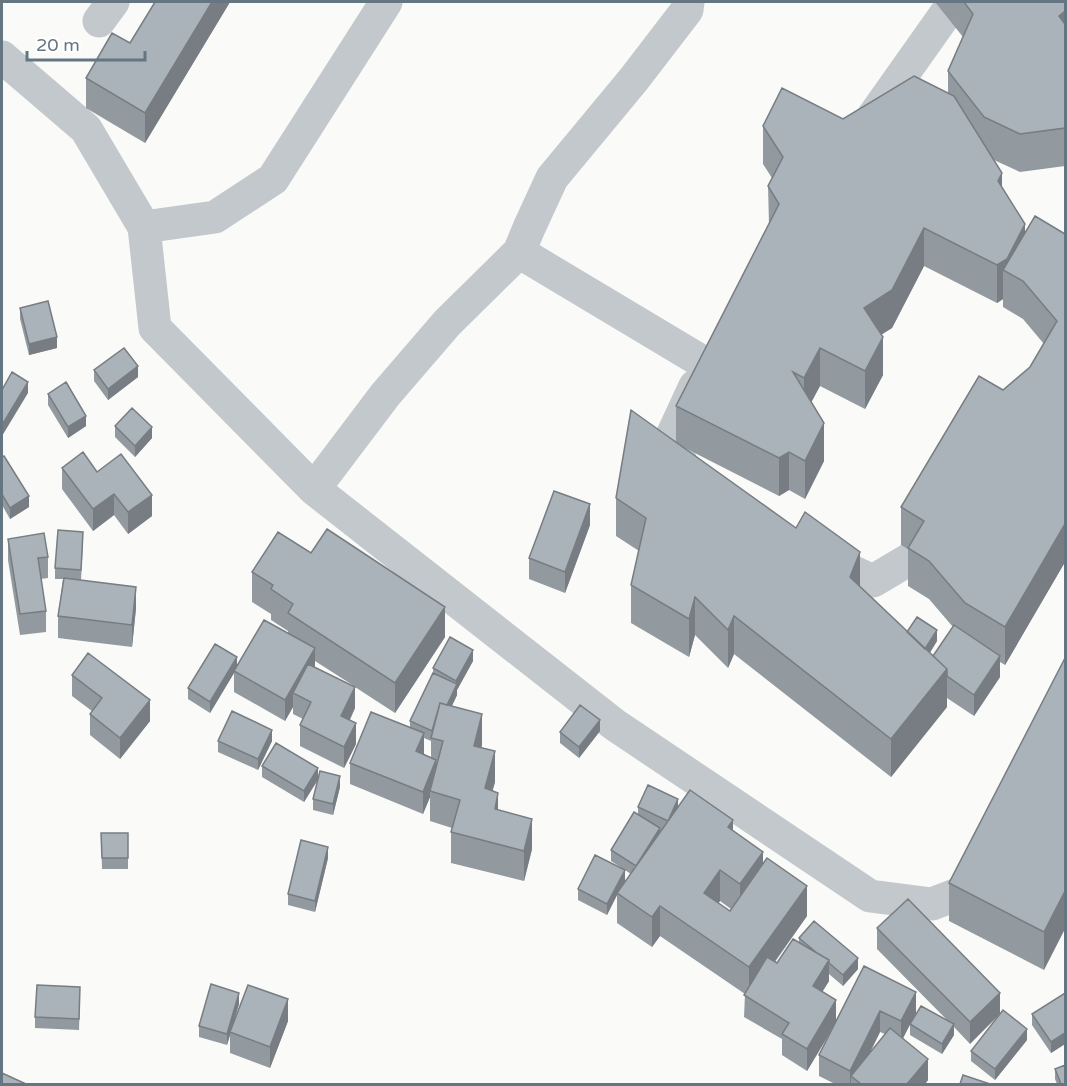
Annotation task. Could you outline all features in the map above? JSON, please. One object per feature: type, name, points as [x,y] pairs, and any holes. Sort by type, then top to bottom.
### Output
[{"type":"street","points":[[144,227],[215,217],[273,179],[386,2]]},
{"type":"street","points":[[314,489],[385,394],[447,323],[519,252],[552,178],[634,79],[687,10],[688,2]]},
{"type":"street","points":[[850,151],[954,2]]},
{"type":"street","points":[[2,57],[86,129],[144,227],[155,328],[314,489],[615,725],[870,896],[932,904],[979,886],[1004,851]]},
{"type":"street","points":[[519,252],[706,364]]},
{"type":"street","points":[[720,499],[684,469],[671,438],[706,364],[725,336]]},
{"type":"street","points":[[791,540],[832,563],[873,581],[915,556],[946,506]]},
{"type":"building","points":[[155,2],[212,2],[145,113],[86,78],[112,33],[130,43]]},
{"type":"building","points":[[964,2],[1065,2],[1065,11],[1059,16],[1065,24],[1065,128],[1020,134],[984,117],[948,71],[973,14]]},
{"type":"building","points":[[914,76],[954,96],[1002,173],[998,181],[1025,224],[1007,259],[997,265],[924,228],[892,290],[864,308],[883,337],[865,371],[820,348],[804,378],[793,372],[824,423],[805,461],[789,452],[779,458],[676,406],[779,204],[768,186],[783,157],[763,126],[782,88],[843,119]]},
{"type":"building","points":[[1035,216],[1065,234],[1065,524],[1005,627],[965,603],[929,561],[908,548],[924,521],[901,507],[979,376],[1003,390],[1030,367],[1057,321],[1023,281],[1003,270]]},
{"type":"building","points":[[48,301],[57,337],[29,344],[20,308]]},
{"type":"building","points":[[124,348],[138,366],[108,389],[94,370]]},
{"type":"building","points":[[12,372],[28,382],[2,425],[2,390]]},
{"type":"building","points":[[66,382],[86,416],[68,427],[48,394]]},
{"type":"building","points":[[132,408],[152,427],[135,446],[115,426]]},
{"type":"building","points":[[631,410],[796,528],[805,512],[860,552],[850,577],[947,669],[891,739],[734,616],[728,630],[695,597],[689,619],[631,585],[646,518],[616,498]]},
{"type":"building","points":[[83,452],[97,472],[121,454],[152,495],[128,512],[114,494],[93,509],[62,468]]},
{"type":"building","points":[[4,456],[29,496],[10,508],[2,494],[2,457]]},
{"type":"building","points":[[554,491],[590,504],[565,572],[529,558]]},
{"type":"building","points":[[327,529],[445,607],[395,683],[288,613],[293,604],[271,589],[273,585],[252,572],[278,532],[311,553]]},
{"type":"building","points":[[58,530],[83,532],[81,570],[55,568]]},
{"type":"building","points":[[44,533],[48,557],[38,558],[46,611],[20,614],[8,539]]},
{"type":"building","points":[[64,578],[136,587],[132,625],[58,616]]},
{"type":"building","points":[[917,617],[937,630],[925,649],[907,632]]},
{"type":"building","points":[[264,620],[315,648],[285,700],[234,671]]},
{"type":"building","points":[[954,625],[1000,656],[974,695],[947,676],[947,669],[933,656]]},
{"type":"building","points":[[450,637],[473,650],[456,681],[433,668]]},
{"type":"building","points":[[215,644],[237,657],[210,702],[188,688]]},
{"type":"building","points":[[88,653],[150,700],[120,738],[90,714],[102,698],[72,675]]},
{"type":"building","points":[[1065,658],[1065,891],[1044,932],[949,883]]},
{"type":"building","points":[[308,664],[355,687],[341,716],[356,723],[344,747],[300,725],[311,702],[293,693]]},
{"type":"building","points":[[433,673],[457,684],[447,705],[440,703],[432,731],[410,721]]},
{"type":"building","points":[[440,703],[482,714],[474,746],[495,751],[485,788],[498,793],[495,809],[532,819],[524,851],[451,832],[460,800],[430,791],[443,741],[431,738]]},
{"type":"building","points":[[580,705],[600,720],[579,747],[560,732]]},
{"type":"building","points":[[232,711],[272,730],[258,759],[218,741]]},
{"type":"building","points":[[371,712],[424,733],[416,751],[436,760],[423,792],[350,763]]},
{"type":"building","points":[[276,743],[318,768],[304,791],[262,766]]},
{"type":"building","points":[[320,771],[340,776],[333,804],[313,799]]},
{"type":"building","points":[[648,785],[678,799],[668,821],[638,807]]},
{"type":"building","points":[[690,790],[733,820],[728,827],[763,852],[740,884],[720,870],[704,893],[730,911],[767,858],[807,886],[749,967],[660,906],[652,917],[617,893]]},
{"type":"building","points":[[634,812],[660,828],[636,866],[611,850]]},
{"type":"building","points":[[101,833],[128,833],[128,858],[102,858]]},
{"type":"building","points":[[301,840],[328,847],[315,901],[288,894]]},
{"type":"building","points":[[595,855],[625,870],[607,904],[578,889]]},
{"type":"building","points":[[908,899],[1000,993],[970,1022],[877,928]]},
{"type":"building","points":[[814,921],[858,958],[843,975],[829,963],[829,960],[799,938]]},
{"type":"building","points":[[793,939],[829,960],[813,986],[836,1000],[807,1049],[782,1034],[789,1023],[744,995],[767,957],[777,963]]},
{"type":"building","points":[[864,966],[916,992],[901,1021],[880,1011],[850,1071],[819,1055]]},
{"type":"building","points":[[211,984],[239,993],[227,1034],[199,1026]]},
{"type":"building","points":[[37,985],[80,987],[79,1019],[35,1017]]},
{"type":"building","points":[[248,985],[288,999],[270,1047],[230,1032]]},
{"type":"building","points":[[1065,993],[1065,1033],[1051,1042],[1032,1014]]},
{"type":"building","points":[[921,1006],[954,1024],[942,1044],[910,1024]]},
{"type":"building","points":[[1003,1010],[1027,1029],[995,1069],[971,1051]]},
{"type":"building","points":[[890,1028],[928,1059],[907,1084],[861,1084],[851,1076]]},
{"type":"building","points":[[1065,1065],[1065,1084],[1061,1084],[1055,1069]]},
{"type":"building","points":[[2,1073],[26,1084],[2,1084]]},
{"type":"building","points":[[963,1075],[990,1084],[960,1084]]}]
